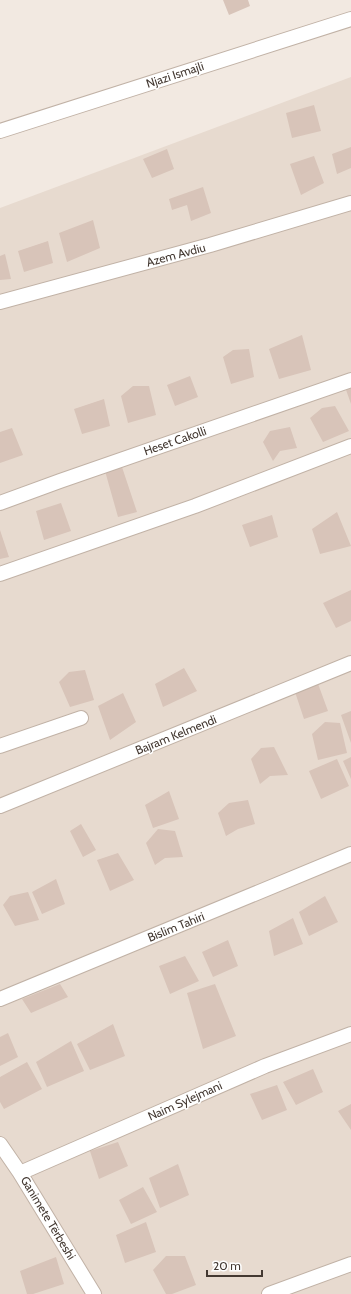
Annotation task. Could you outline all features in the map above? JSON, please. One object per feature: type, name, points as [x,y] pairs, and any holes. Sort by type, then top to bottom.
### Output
[{"type":"street","name":"Njazi Ismajli","points":[[0,131],[351,19]]},
{"type":"street","name":"Azem Avdiu","points":[[0,302],[210,245],[351,203]]},
{"type":"street","name":"Heset Cakolli","points":[[0,503],[67,478],[351,380]]},
{"type":"street","points":[[0,574],[195,506],[351,446]]},
{"type":"street","name":"Bajram Kelmendi","points":[[0,806],[351,663]]},
{"type":"street","points":[[0,746],[81,718]]},
{"type":"street","name":"Bislim Tahiri","points":[[0,999],[351,854]]},
{"type":"street","name":"Naim Sylejmani","points":[[20,1173],[265,1066],[351,1034]]},
{"type":"street","name":"Ganimete Tërbeshi","points":[[0,1144],[20,1173],[94,1294]]},
{"type":"street","points":[[269,1294],[351,1264]]},
{"type":"shaded area","points":[[351,77],[351,1294],[0,1294],[0,208]]},
{"type":"building","points":[[223,0],[248,0],[250,6],[229,15]]},
{"type":"building","points":[[314,105],[321,131],[292,138],[286,113]]},
{"type":"building","points":[[351,147],[351,168],[337,174],[332,154]]},
{"type":"building","points":[[167,149],[174,169],[152,178],[143,159]]},
{"type":"building","points":[[314,156],[324,183],[301,195],[290,164]]},
{"type":"building","points":[[203,187],[211,213],[191,221],[187,205],[172,210],[169,199]]},
{"type":"building","points":[[93,220],[100,248],[67,262],[59,233]]},
{"type":"building","points":[[48,241],[53,263],[24,272],[18,251]]},
{"type":"building","points":[[5,254],[11,279],[0,280],[0,256]]},
{"type":"building","points":[[302,335],[311,370],[279,379],[269,349]]},
{"type":"building","points":[[249,349],[254,377],[231,384],[223,357],[233,350]]},
{"type":"building","points":[[190,376],[198,397],[175,406],[167,385]]},
{"type":"building","points":[[351,385],[351,404],[345,387]]},
{"type":"building","points":[[133,386],[149,386],[156,415],[128,423],[121,396]]},
{"type":"building","points":[[104,399],[110,426],[82,434],[74,409]]},
{"type":"building","points":[[335,406],[349,431],[323,442],[310,418],[322,408]]},
{"type":"building","points":[[290,427],[297,448],[280,451],[273,461],[263,442],[270,431]]},
{"type":"building","points":[[12,428],[23,455],[0,463],[0,432]]},
{"type":"building","points":[[121,464],[137,512],[118,517],[105,471]]},
{"type":"building","points":[[61,503],[71,531],[44,540],[36,511]]},
{"type":"building","points":[[337,512],[351,546],[320,554],[312,529]]},
{"type":"building","points":[[272,515],[278,537],[250,547],[242,525]]},
{"type":"building","points":[[0,530],[9,557],[0,559]]},
{"type":"building","points":[[351,590],[351,621],[336,628],[323,603]]},
{"type":"building","points":[[184,668],[197,691],[163,707],[155,684]]},
{"type":"building","points":[[85,670],[94,700],[70,707],[59,682],[69,672]]},
{"type":"building","points":[[317,681],[328,711],[304,719],[294,689]]},
{"type":"building","points":[[123,693],[136,722],[110,740],[98,706]]},
{"type":"building","points":[[351,711],[351,743],[341,715]]},
{"type":"building","points":[[325,722],[340,723],[347,753],[318,760],[312,734]]},
{"type":"building","points":[[274,747],[288,775],[270,776],[260,784],[251,759],[261,748]]},
{"type":"building","points":[[351,757],[351,779],[343,761]]},
{"type":"building","points":[[337,759],[349,786],[321,799],[309,771]]},
{"type":"building","points":[[169,791],[179,819],[153,828],[145,805]]},
{"type":"building","points":[[248,800],[255,824],[238,829],[226,836],[218,813],[229,803]]},
{"type":"building","points":[[81,824],[96,850],[83,857],[70,831]]},
{"type":"building","points":[[158,829],[175,831],[183,857],[165,858],[155,865],[146,843]]},
{"type":"building","points":[[118,853],[134,880],[110,891],[97,860]]},
{"type":"building","points":[[56,879],[65,904],[42,914],[32,892]]},
{"type":"building","points":[[28,892],[39,920],[15,926],[3,905],[10,896]]},
{"type":"building","points":[[325,896],[338,922],[309,936],[299,912]]},
{"type":"building","points":[[293,918],[303,944],[274,956],[269,931]]},
{"type":"building","points":[[228,940],[238,966],[213,977],[202,952]]},
{"type":"building","points":[[185,956],[199,981],[170,994],[159,966]]},
{"type":"building","points":[[60,984],[68,997],[31,1013],[22,999]]},
{"type":"building","points":[[215,984],[236,1036],[203,1049],[187,993]]},
{"type":"building","points":[[113,1024],[125,1056],[90,1070],[77,1044]]},
{"type":"building","points":[[8,1033],[18,1057],[0,1066],[0,1037]]},
{"type":"building","points":[[71,1041],[84,1071],[47,1087],[36,1062]]},
{"type":"building","points":[[27,1062],[42,1089],[4,1109],[0,1102],[0,1077]]},
{"type":"building","points":[[313,1069],[323,1092],[296,1105],[283,1082]]},
{"type":"building","points":[[277,1085],[287,1110],[262,1120],[250,1094]]},
{"type":"building","points":[[351,1104],[351,1130],[338,1111]]},
{"type":"building","points":[[118,1142],[128,1166],[99,1179],[90,1151]]},
{"type":"building","points":[[178,1164],[189,1195],[160,1208],[149,1178]]},
{"type":"building","points":[[143,1187],[157,1212],[131,1224],[119,1200]]},
{"type":"building","points":[[146,1222],[156,1252],[125,1263],[116,1235]]},
{"type":"building","points":[[166,1256],[185,1256],[196,1285],[172,1294],[166,1294],[153,1270]]},
{"type":"building","points":[[56,1257],[64,1284],[33,1294],[27,1294],[20,1271]]}]
